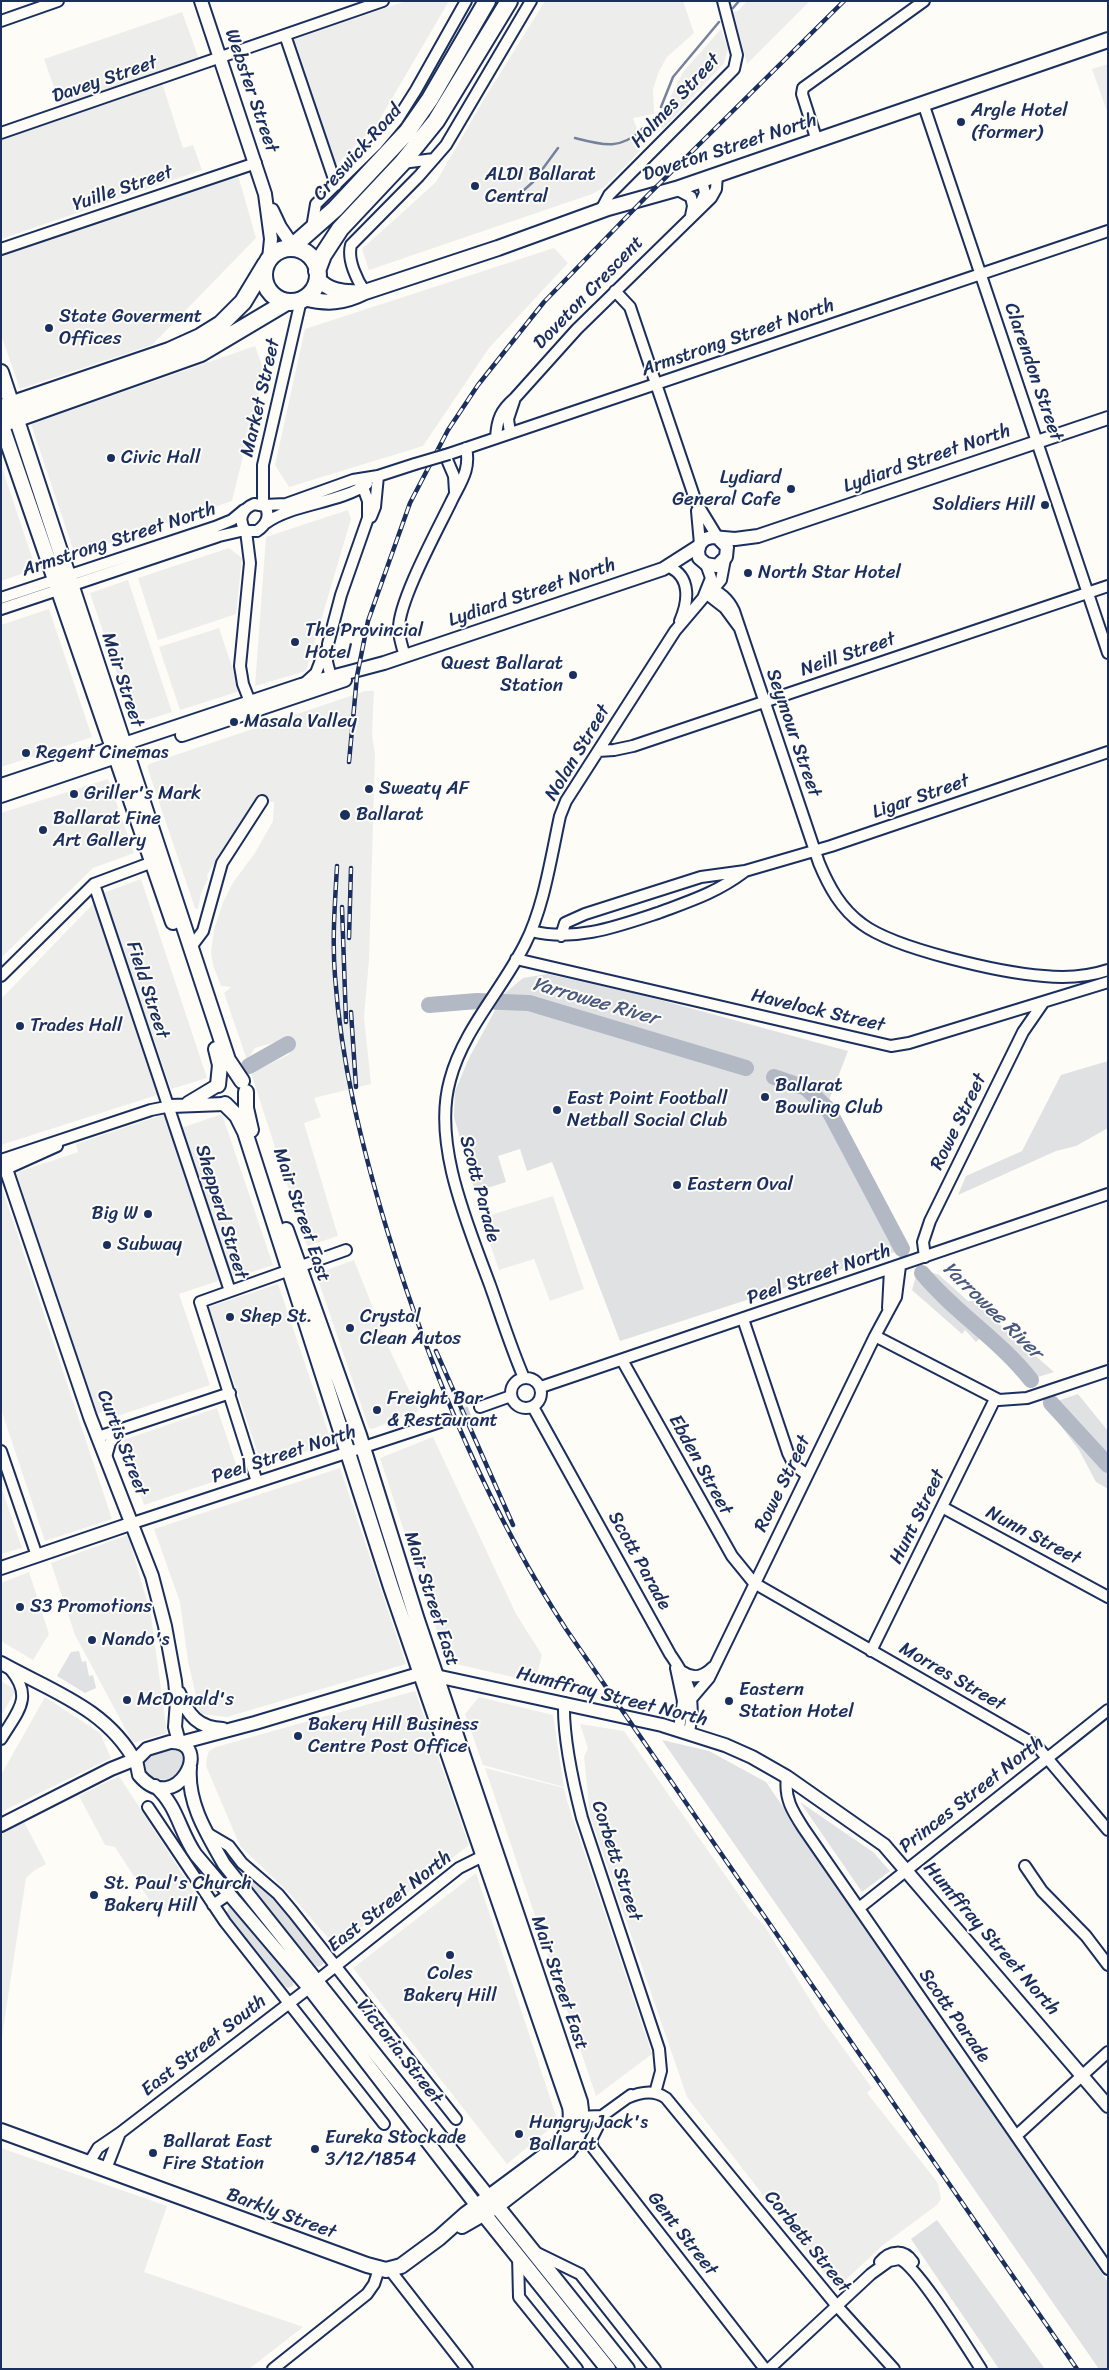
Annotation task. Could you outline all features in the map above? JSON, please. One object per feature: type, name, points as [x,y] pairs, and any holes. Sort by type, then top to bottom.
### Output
[{"type":"highway","name":"Creswick Road","points":[[293,246],[312,232],[407,132],[430,99],[487,1]]},
{"type":"highway","name":"Creswick Road","points":[[317,275],[320,261],[333,239],[402,163],[436,121],[509,1]]},
{"type":"highway","points":[[407,132],[436,121]]},
{"type":"highway","points":[[1,423],[10,410],[169,351],[200,337],[221,324],[243,302],[267,262],[282,249],[293,246],[309,253],[317,275],[313,290],[201,353],[10,410]]},
{"type":"highway","points":[[267,262],[264,277],[273,297],[297,300]]},
{"type":"main road","name":"Doveton Street North","points":[[297,300],[337,303],[498,248],[601,210],[718,175],[1108,40]]},
{"type":"main road","name":"Doveton Street North","points":[[317,275],[321,283],[336,291],[365,292]]},
{"type":"main road","name":"Mair Street","points":[[1,372],[10,410],[70,581],[119,751]]},
{"type":"main road","name":"Mair Street","points":[[1,423],[56,585],[119,751],[157,860],[219,1058],[218,1085]]},
{"type":"main road","name":"Mair Street","points":[[157,860],[191,947],[228,1060],[244,1087]]},
{"type":"main road","points":[[229,1076],[244,1087],[239,1104],[225,1104],[217,1094],[218,1085],[229,1076]]},
{"type":"main road","name":"Mair Street East","points":[[244,1087],[251,1129],[348,1452],[391,1587],[429,1674],[579,2096],[576,2117]]},
{"type":"main road","name":"Mair Street East","points":[[225,1104],[243,1126],[293,1268],[362,1447],[485,1855],[567,2098],[576,2117]]},
{"type":"main road","points":[[384,2270],[405,2264],[493,2201],[560,2144],[576,2117]]},
{"type":"main road","name":"Barkly Street","points":[[1,2131],[384,2270]]},
{"type":"main road","name":"Victoria Street","points":[[493,2201],[627,2369]]},
{"type":"main road","name":"Victoria Street","points":[[481,2210],[608,2369]]},
{"type":"street","points":[[1,21],[58,1]]},
{"type":"street","name":"Webster Street","points":[[201,1],[265,194],[280,227],[293,246]]},
{"type":"street","name":"Davey Street","points":[[1,133],[220,59],[383,1]]},
{"type":"street","name":"Creswick Road","points":[[312,232],[316,204],[397,120],[466,1]]},
{"type":"street","points":[[365,292],[356,276],[350,256],[351,245],[434,159],[453,132],[531,1]]},
{"type":"street","name":"Holmes Street","points":[[601,210],[609,195],[734,69],[737,55],[722,1]]},
{"type":"street","points":[[817,141],[802,94],[803,88],[924,1]]},
{"type":"street","points":[[285,35],[336,185]]},
{"type":"street","name":"Creswick Road","points":[[416,90],[430,99]]},
{"type":"street","name":"Clarendon Street","points":[[923,104],[1108,653]]},
{"type":"street","points":[[436,121],[453,132]]},
{"type":"street","name":"Creswick Road","points":[[402,163],[434,159]]},
{"type":"street","name":"Yuille Street","points":[[1,249],[256,163]]},
{"type":"street","name":"Doveton Crescent","points":[[496,438],[499,415],[548,359],[713,196],[718,175]]},
{"type":"street","name":"Doveton Crescent","points":[[693,214],[705,193],[702,180]]},
{"type":"street","points":[[676,189],[691,197],[693,214]]},
{"type":"street","name":"Webster Street","points":[[265,194],[271,239],[267,262]]},
{"type":"street","name":"Armstrong Street North","points":[[266,523],[278,516],[378,476],[446,455],[1108,231]]},
{"type":"street","points":[[615,291],[630,307],[696,502],[718,538],[727,547],[726,558],[717,566],[705,564]]},
{"type":"street","name":"Market Street","points":[[264,505],[263,465],[297,300]]},
{"type":"street","name":"Doveton Crescent","points":[[510,433],[508,416],[515,398]]},
{"type":"street","name":"Lydiard Street North","points":[[718,538],[758,536],[1108,418]]},
{"type":"street","points":[[405,656],[399,629],[402,611],[454,496],[466,474],[468,459],[466,448]]},
{"type":"street","points":[[446,455],[456,481],[454,496]]},
{"type":"street","points":[[365,526],[375,506],[378,476]]},
{"type":"street","points":[[332,681],[326,654],[341,595],[365,526],[369,508],[361,483]]},
{"type":"street","name":"Armstrong Street North","points":[[264,505],[286,504],[361,483]]},
{"type":"street","points":[[696,502],[698,556],[705,564],[710,575],[708,593]]},
{"type":"street","points":[[245,531],[257,531],[266,523],[268,513],[264,505],[254,504],[244,510],[241,522],[245,531],[250,563],[240,666],[243,684],[252,707]]},
{"type":"street","name":"Armstrong Street North","points":[[125,563],[222,525],[244,510]]},
{"type":"street","name":"Armstrong Street North","points":[[1,598],[56,585],[219,536],[245,531]]},
{"type":"street","name":"Lydiard Street North","points":[[726,558],[758,536]]},
{"type":"street","points":[[699,545],[707,538],[718,538]]},
{"type":"street","name":"Lydiard Street North","points":[[666,568],[699,545]]},
{"type":"street","name":"Nolan Street","points":[[516,959],[531,931],[563,809],[675,632],[722,578],[726,558]]},
{"type":"street","name":"Lydiard Street North","points":[[1,785],[119,751],[666,568],[705,564]]},
{"type":"street","name":"Nolan Street","points":[[666,568],[681,576],[687,593],[686,607],[675,632]]},
{"type":"street","name":"Armstrong Street North","points":[[1,610],[56,585]]},
{"type":"street","name":"Neill Street","points":[[598,751],[633,746],[1108,586]]},
{"type":"street","name":"Seymour Street","points":[[708,593],[730,604],[814,850],[826,879],[842,906],[864,926],[878,933],[947,957],[1037,975],[1078,976],[1108,970]]},
{"type":"street","points":[[301,686],[316,674],[330,637]]},
{"type":"street","name":"Lydiard Street North","points":[[252,707],[301,686],[332,681]]},
{"type":"street","name":"Lydiard Street North","points":[[1,796],[119,751]]},
{"type":"street","name":"Ligar Street","points":[[561,936],[564,924],[585,914],[701,877],[745,871],[814,850],[1108,752]]},
{"type":"street","points":[[191,947],[203,932],[222,863],[262,801]]},
{"type":"street","points":[[1,976],[94,884],[157,860]]},
{"type":"street","name":"Ligar Street","points":[[531,931],[561,936],[586,934],[612,928],[696,900],[721,888],[745,871]]},
{"type":"street","name":"Field Street","points":[[94,884],[173,1106]]},
{"type":"street","name":"Scott Parade","points":[[516,959],[462,1049],[454,1066],[446,1100],[446,1131],[450,1157],[464,1210],[524,1378]]},
{"type":"street","name":"Havelock Street","points":[[516,959],[888,1046],[909,1043],[1108,982]]},
{"type":"street","name":"Rowe Street","points":[[922,1259],[923,1242],[930,1221],[1023,1032],[1043,1003]]},
{"type":"street","name":"Rowe Street","points":[[1023,1008],[1025,1022],[1023,1032]]},
{"type":"street","points":[[173,1106],[205,1094],[218,1085]]},
{"type":"street","points":[[3,1164],[152,1110],[173,1106],[225,1104]]},
{"type":"street","name":"Shepperd Street","points":[[173,1106],[230,1291],[200,1302],[258,1482]]},
{"type":"street","name":"Curtis Street","points":[[3,1164],[98,1437],[133,1523],[161,1609],[178,1701],[175,1727],[180,1743]]},
{"type":"street","name":"Peel Street North","points":[[541,1388],[1108,1194]]},
{"type":"street","points":[[230,1291],[346,1250]]},
{"type":"street","name":"Rowe Street","points":[[692,1698],[708,1680],[875,1336],[896,1297],[903,1265]]},
{"type":"street","name":"Rowe Street","points":[[885,1316],[889,1300],[890,1270]]},
{"type":"street","points":[[743,1319],[788,1453],[794,1465],[807,1475]]},
{"type":"street","points":[[875,1336],[995,1399],[1014,1401],[1108,1371]]},
{"type":"street","name":"Ebden Street","points":[[622,1360],[732,1556],[754,1583]]},
{"type":"street","points":[[524,1378],[534,1380],[541,1388],[541,1399],[528,1409],[516,1405],[511,1396],[514,1384],[524,1378]]},
{"type":"street","points":[[98,1437],[230,1393]]},
{"type":"street","points":[[480,1407],[511,1396]]},
{"type":"street","name":"Hunt Street","points":[[871,1651],[995,1399]]},
{"type":"street","name":"Scott Parade","points":[[533,1407],[670,1654],[677,1670],[682,1694],[684,1731]]},
{"type":"street","name":"Peel Street North","points":[[133,1523],[446,1420]]},
{"type":"street","points":[[106,1457],[110,1443],[117,1433],[124,1428]]},
{"type":"street","points":[[1,1451],[37,1556]]},
{"type":"street","name":"Nunn Street","points":[[942,1507],[1108,1597]]},
{"type":"street","points":[[1,1568],[133,1523]]},
{"type":"street","name":"Morres Street","points":[[754,1583],[1032,1743],[1048,1758],[1108,1830]]},
{"type":"street","name":"Scott Parade","points":[[670,1654],[683,1672],[692,1698],[684,1731]]},
{"type":"street","points":[[1,1739],[20,1707],[23,1694],[20,1681],[5,1665]]},
{"type":"street","points":[[5,1665],[86,1708],[122,1740],[135,1761],[141,1777]]},
{"type":"street","points":[[683,1672],[696,1676],[706,1673],[713,1668]]},
{"type":"street","name":"Humffray Street North","points":[[180,1743],[429,1674],[684,1731],[740,1751],[787,1777],[869,1833],[907,1870],[1108,2106]]},
{"type":"street","points":[[175,1681],[188,1711],[197,1722],[215,1729],[238,1728]]},
{"type":"street","name":"Corbett Street","points":[[564,1703],[564,1718],[582,1818],[652,2026],[661,2065],[659,2091],[672,2096],[697,2133],[837,2306],[894,2369]]},
{"type":"street","name":"Princes Street North","points":[[859,1908],[1108,1710]]},
{"type":"street","name":"Humffray Street North","points":[[190,1766],[195,1754],[204,1745],[238,1728]]},
{"type":"street","points":[[104,1772],[120,1759],[123,1748],[122,1740]]},
{"type":"street","points":[[1,1825],[104,1772],[135,1761],[144,1751],[150,1748],[167,1743],[180,1743],[189,1752],[190,1766],[186,1775],[174,1785],[167,1787],[155,1786],[141,1777],[124,1772],[104,1772]]},
{"type":"street","name":"Victoria Street","points":[[190,1766],[192,1796],[205,1830],[229,1871],[481,2210]]},
{"type":"street","name":"Scott Parade","points":[[787,1777],[786,1791],[790,1805],[1108,2269]]},
{"type":"street","name":"Victoria Street","points":[[155,1786],[172,1805],[192,1849],[229,1894],[314,1984],[493,2201]]},
{"type":"street","points":[[148,1807],[164,1827],[213,1905],[384,2124]]},
{"type":"street","points":[[205,1830],[213,1838],[229,1846],[242,1862],[278,1894],[456,2119]]},
{"type":"street","name":"East Street North","points":[[314,1984],[459,1868],[485,1855]]},
{"type":"street","points":[[1025,1866],[1042,1891],[1086,1936],[1108,1965]]},
{"type":"street","points":[[213,1905],[229,1894]]},
{"type":"street","name":"East Street South","points":[[89,2162],[98,2148],[314,1984]]},
{"type":"street","points":[[1016,2136],[1108,2052]]},
{"type":"street","points":[[576,2117],[600,2116],[641,2088],[659,2091]]},
{"type":"street","name":"Gent Street","points":[[600,2116],[599,2124],[591,2138],[593,2148],[767,2369]]},
{"type":"street","points":[[106,2169],[120,2133]]},
{"type":"street","points":[[533,2251],[580,2274],[655,2369]]},
{"type":"street","points":[[518,2256],[519,2297],[578,2369]]},
{"type":"street","points":[[767,2369],[871,2274],[889,2261],[901,2256],[925,2285],[981,2369]]},
{"type":"street","points":[[273,2369],[367,2294],[384,2270],[467,2369]]},
{"type":"shaded area","points":[[406,1],[449,1],[377,124],[335,166],[292,40]]},
{"type":"shaded area","points":[[545,1],[683,1],[694,33],[667,57],[659,71],[653,89],[654,114],[633,118],[642,142],[639,152],[603,188],[592,194],[369,270],[362,249],[436,182],[486,96]]},
{"type":"shaded area","points":[[747,1],[810,1],[747,64],[733,12],[738,11]]},
{"type":"shaded area","points":[[182,12],[199,59],[61,107],[44,59]]},
{"type":"shaded area","points":[[721,29],[728,49],[724,63],[663,129],[657,123],[683,72]]},
{"type":"shaded area","points":[[1108,64],[1108,114],[1092,69]]},
{"type":"shaded area","points":[[162,83],[183,148],[193,145],[202,170],[1,239],[1,138]]},
{"type":"shaded area","points":[[238,175],[256,238],[152,345],[20,389],[1,335],[1,256]]},
{"type":"shaded area","points":[[554,248],[568,263],[489,348],[423,446],[289,487],[275,465],[305,329]]},
{"type":"shaded area","points":[[255,346],[264,371],[232,501],[75,555],[31,424]]},
{"type":"shaded area","points":[[1,465],[36,569],[1,581]]},
{"type":"shaded area","points":[[348,510],[351,519],[306,671],[255,686],[266,537]]},
{"type":"shaded area","points":[[229,548],[242,558],[236,614],[158,640],[138,578]]},
{"type":"shaded area","points":[[128,580],[172,712],[134,724],[90,593]]},
{"type":"shaded area","points":[[49,609],[92,737],[1,767],[1,625]]},
{"type":"shaded area","points":[[219,628],[240,691],[180,710],[159,647]]},
{"type":"shaded area","points":[[365,691],[374,691],[372,734],[375,755],[369,960],[364,1017],[371,1084],[314,1098],[321,1117],[304,1123],[338,1236],[307,1246],[251,1073],[290,1054],[283,1040],[255,1048],[247,1060],[224,993],[231,987],[221,986],[213,965],[211,952],[214,930],[223,902],[234,881],[255,853],[273,821],[274,802],[254,801],[207,875],[208,879],[201,893],[198,909],[195,908],[147,767],[149,764]]},
{"type":"shaded area","points":[[108,779],[134,853],[93,868],[1,958],[1,813]]},
{"type":"shaded area","points":[[141,879],[207,1078],[171,1089],[103,893]]},
{"type":"shaded area","points":[[94,903],[157,1095],[1,1145],[1,999]]},
{"type":"shaded area","points":[[547,974],[642,995],[848,1051],[823,1116],[895,1252],[620,1341],[552,1162],[527,1171],[520,1149],[498,1156],[506,1182],[475,1192],[454,1117],[455,1091],[469,1058],[504,994],[523,978]]},
{"type":"shaded area","points":[[1108,1061],[1108,1128],[1076,1146],[1056,1151],[958,1195],[966,1176],[1022,1151],[1061,1075]]},
{"type":"shaded area","points":[[165,1114],[221,1280],[179,1294],[210,1385],[109,1419],[106,1411],[97,1414],[15,1173],[78,1152],[76,1144]]},
{"type":"shaded area","points":[[222,1114],[273,1265],[232,1279],[181,1128]]},
{"type":"shaded area","points":[[1,1185],[112,1519],[45,1541],[1,1409]]},
{"type":"shaded area","points":[[553,1196],[584,1289],[550,1301],[534,1259],[499,1270],[481,1218]]},
{"type":"shaded area","points":[[354,1260],[388,1346],[419,1411],[372,1429],[369,1428],[316,1274]]},
{"type":"shaded area","points":[[925,1270],[939,1275],[968,1301],[973,1301],[1054,1372],[1025,1381],[981,1337],[976,1342],[965,1330],[962,1334],[912,1290],[916,1276]]},
{"type":"shaded area","points":[[278,1284],[332,1443],[262,1466],[209,1307]]},
{"type":"shaded area","points":[[1078,1394],[1108,1431],[1108,1489],[1096,1482],[1079,1450],[1045,1405]]},
{"type":"shaded area","points":[[217,1408],[239,1473],[144,1505],[123,1440]]},
{"type":"shaded area","points":[[433,1437],[516,1614],[542,1655],[535,1682],[447,1662],[380,1458]]},
{"type":"shaded area","points":[[340,1468],[406,1664],[227,1717],[200,1714],[188,1661],[180,1602],[154,1529]]},
{"type":"shaded area","points":[[1,1486],[22,1548],[1,1554]]},
{"type":"shaded area","points":[[128,1535],[151,1615],[167,1733],[133,1743],[75,1635],[51,1563]]},
{"type":"shaded area","points":[[29,1572],[49,1634],[33,1660],[1,1641],[1,1583]]},
{"type":"shaded area","points":[[79,1651],[82,1662],[86,1661],[89,1676],[93,1675],[96,1688],[85,1693],[57,1676],[71,1652]]},
{"type":"shaded area","points":[[1,1681],[16,1690],[1,1716]]},
{"type":"shaded area","points":[[415,1691],[469,1845],[336,1947],[290,1894],[240,1846],[206,1766],[207,1757],[209,1751],[216,1747]]},
{"type":"shaded area","points":[[45,1697],[100,1733],[111,1758],[1,1812],[1,1775]]},
{"type":"shaded area","points":[[479,1697],[553,1715],[564,1787],[483,1765],[465,1714]]},
{"type":"shaded area","points":[[580,1724],[624,1731],[751,1912],[764,1925],[820,2016],[872,2088],[867,2093],[938,2183],[941,2199],[937,2205],[883,2245],[836,2289],[687,2097],[590,1816],[584,1757],[588,1748]]},
{"type":"shaded area","points":[[662,1740],[709,1751],[766,1782],[1108,2282],[1108,2369],[1099,2369]]},
{"type":"shaded area","points":[[176,1749],[182,1753],[185,1761],[181,1773],[176,1777],[161,1780],[146,1774],[143,1766],[148,1757],[161,1750]]},
{"type":"shaded area","points":[[485,1768],[564,1788],[652,2054],[596,2096]]},
{"type":"shaded area","points":[[119,1776],[194,1892],[159,1915],[115,1847],[105,1845],[79,1796]]},
{"type":"shaded area","points":[[800,1802],[873,1852],[890,1871],[862,1892]]},
{"type":"shaded area","points":[[24,1822],[46,1864],[26,1878],[1,2043],[1,1834]]},
{"type":"shaded area","points":[[224,1851],[227,1851],[287,1912],[325,1961],[321,1966],[317,1967],[248,1887]]},
{"type":"shaded area","points":[[476,1873],[558,2122],[507,2164],[353,1968]]},
{"type":"shaded area","points":[[230,1904],[294,1979],[293,1986],[288,1988],[280,1984],[226,1915]]},
{"type":"shaded area","points":[[1,2148],[167,2206],[144,2272],[303,2327],[249,2369],[1,2369]]},
{"type":"shaded area","points":[[937,2220],[1045,2369],[999,2369],[911,2239]]},
{"type":"waterway","points":[[733,8],[739,1]]},
{"type":"waterway","points":[[661,107],[673,77],[719,22]]},
{"type":"waterway","points":[[575,138],[594,143],[619,143],[627,140],[643,128]]},
{"type":"waterway","points":[[516,197],[533,182],[558,148]]},
{"type":"waterway","name":"Yarrowee River","points":[[429,1005],[477,1001],[529,1003],[746,1068]]},
{"type":"waterway","name":"Yarrowee River","points":[[249,1066],[288,1044]]},
{"type":"waterway","name":"Yarrowee River","points":[[774,1077],[806,1088],[828,1109],[902,1249]]},
{"type":"waterway","name":"Yarrowee River","points":[[922,1273],[948,1301],[1005,1352],[1031,1380]]},
{"type":"waterway","name":"Yarrowee River","points":[[1051,1403],[1108,1465]]},
{"type":"tunnel","points":[[446,1420],[480,1407]]},
{"type":"railway","points":[[349,762],[357,676],[368,621],[410,503],[448,430],[478,385],[544,302],[645,198],[844,1]]},
{"type":"railway","points":[[337,866],[334,962],[338,1008],[347,1073],[369,1168],[404,1282],[441,1385],[510,1535],[566,1629],[1077,2369]]},
{"type":"railway","points":[[349,938],[351,868]]},
{"type":"railway","points":[[342,907],[346,1022]]},
{"type":"railway","points":[[351,1012],[356,1087]]},
{"type":"railway","points":[[436,1351],[513,1525]]},
{"type":"place","name":"Argle Hotel (former)","points":[[961,122]]},
{"type":"place","name":"ALDI Ballarat Central","points":[[475,186]]},
{"type":"place","name":"State Goverment Offices","points":[[49,328]]},
{"type":"place","name":"Civic Hall","points":[[111,458]]},
{"type":"place","name":"Lydiard General Cafe","points":[[791,489]]},
{"type":"place","name":"Soldiers Hill","points":[[1045,505]]},
{"type":"place","name":"North Star Hotel","points":[[748,573]]},
{"type":"place","name":"The Provincial Hotel","points":[[295,642]]},
{"type":"place","name":"Quest Ballarat Station","points":[[573,675]]},
{"type":"place","name":"Masala Valley","points":[[234,722]]},
{"type":"place","name":"Regent Cinemas","points":[[26,753]]},
{"type":"place","name":"Sweaty AF","points":[[369,789]]},
{"type":"place","name":"Griller's Mark","points":[[74,794]]},
{"type":"place","name":"Ballarat","points":[[345,815]]},
{"type":"place","name":"Ballarat Fine Art Gallery","points":[[43,830]]},
{"type":"place","name":"Trades Hall","points":[[20,1026]]},
{"type":"place","name":"Ballarat Bowling Club","points":[[765,1097]]},
{"type":"place","name":"East Point Football Netball Social Club","points":[[557,1110]]},
{"type":"place","name":"Eastern Oval","points":[[677,1185]]},
{"type":"place","name":"Big W","points":[[148,1214]]},
{"type":"place","name":"Subway","points":[[107,1245]]},
{"type":"place","name":"Shep St.","points":[[230,1317]]},
{"type":"place","name":"Crystal Clean Autos","points":[[350,1328]]},
{"type":"place","name":"Freight Bar & Restaurant","points":[[377,1410]]},
{"type":"place","name":"S3 Promotions","points":[[20,1607]]},
{"type":"place","name":"Nando's","points":[[92,1640]]},
{"type":"place","name":"McDonald's","points":[[127,1700]]},
{"type":"place","name":"Eastern Station Hotel","points":[[729,1701]]},
{"type":"place","name":"Bakery Hill Business Centre Post Office","points":[[298,1736]]},
{"type":"place","name":"St. Paul's Church Bakery Hill","points":[[94,1895]]},
{"type":"place","name":"Coles Bakery Hill","points":[[450,1955]]},
{"type":"place","name":"Hungry Jack's Ballarat","points":[[519,2134]]},
{"type":"place","name":"Eureka Stockade 3/12/1854","points":[[315,2149]]},
{"type":"place","name":"Ballarat East Fire Station","points":[[153,2153]]}]
